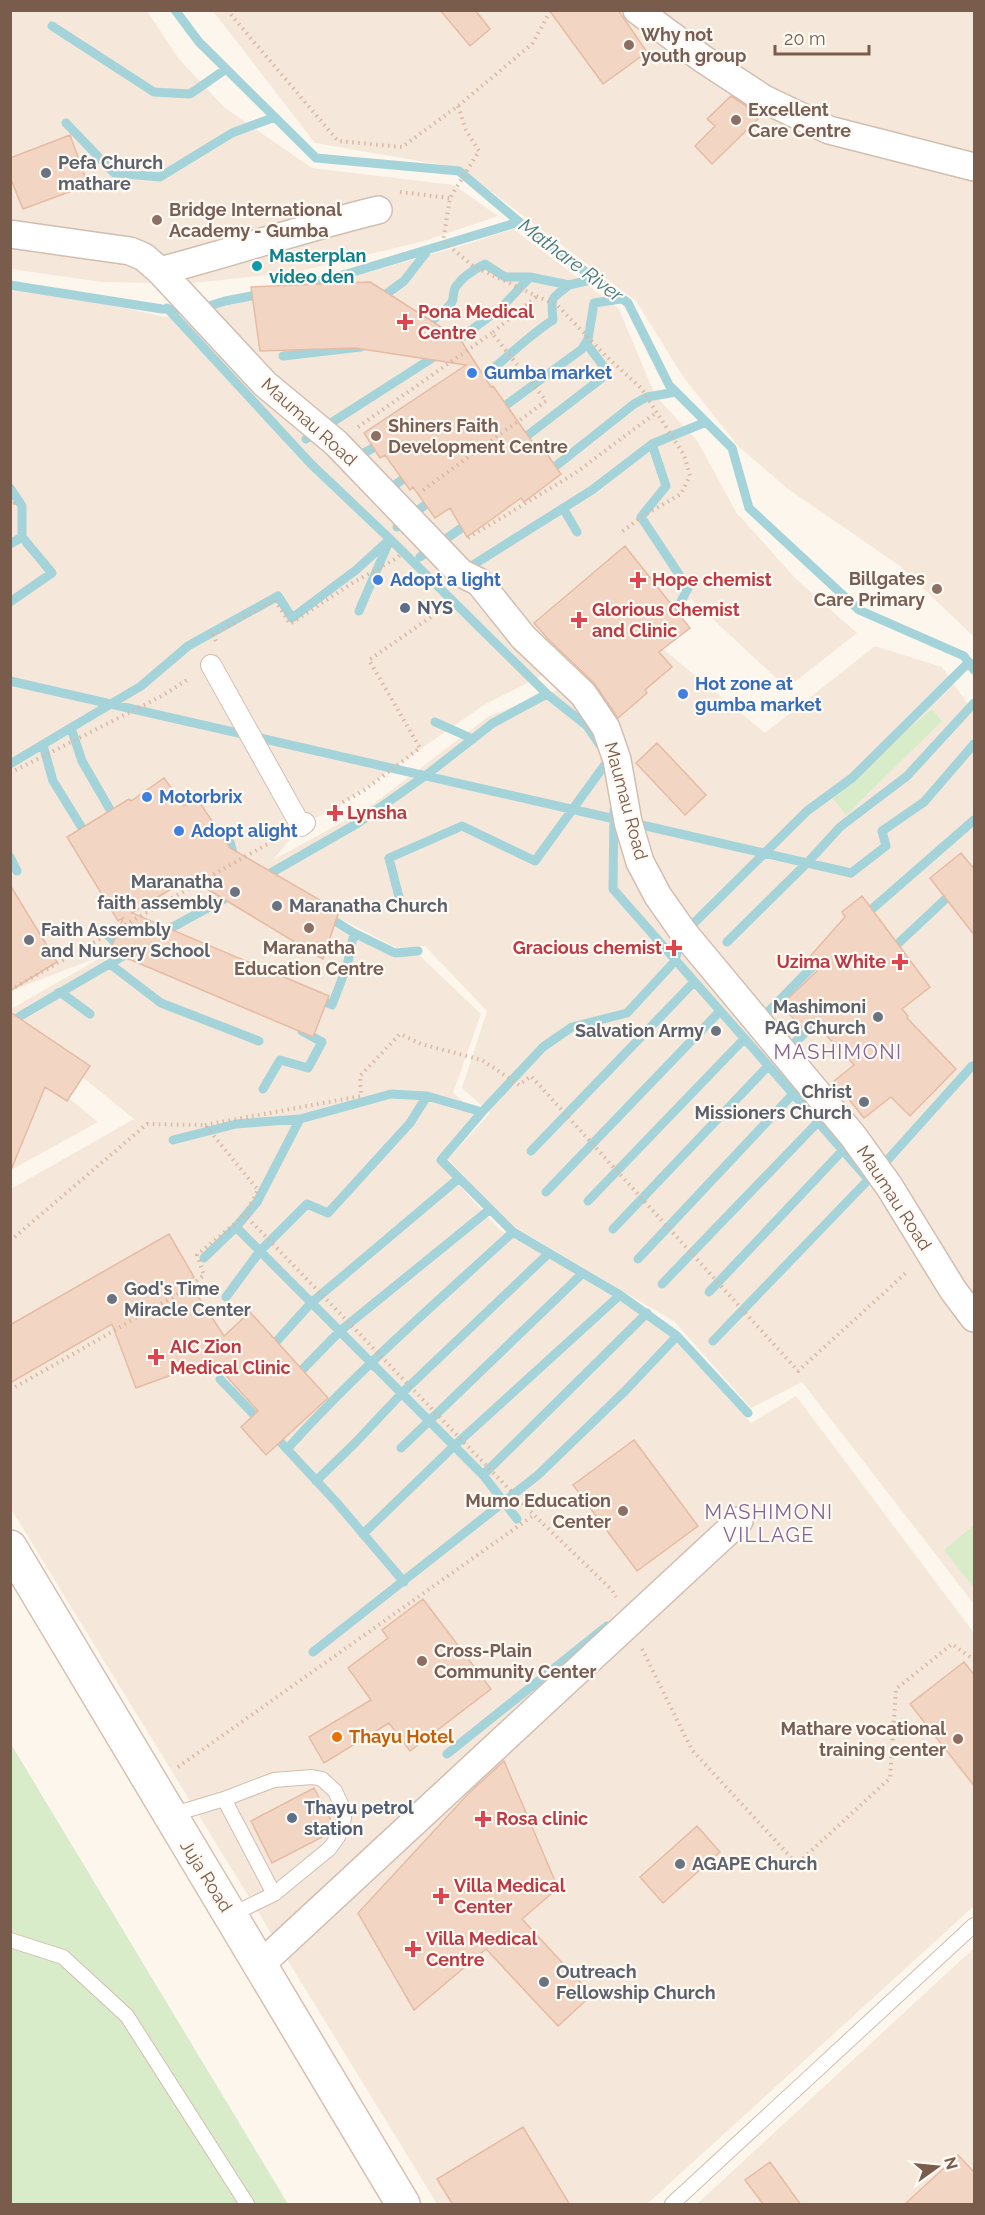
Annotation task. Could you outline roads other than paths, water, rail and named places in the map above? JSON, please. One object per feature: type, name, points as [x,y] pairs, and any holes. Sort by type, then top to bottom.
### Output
[{"type":"main road","name":"Juja Road","points":[[10,1547],[403,2205]]},
{"type":"street","points":[[636,10],[703,59],[764,99],[829,130],[975,167]]},
{"type":"street","points":[[10,234],[130,251],[152,264],[212,257],[281,235],[378,210]]},
{"type":"street","name":"Maumau Road","points":[[152,264],[265,384],[336,443],[461,573],[479,582],[523,638],[583,694],[606,728],[617,760],[628,822],[640,862],[658,896],[680,928],[726,985],[853,1136],[889,1186],[953,1290],[975,1318]]},
{"type":"street","points":[[211,665],[301,826],[305,823]]},
{"type":"street","points":[[260,1965],[739,1521]]},
{"type":"lane","points":[[169,1815],[224,1799],[274,1779],[322,1779],[335,1791],[344,1818],[338,1837],[329,1848],[274,1894],[231,1915]]},
{"type":"lane","points":[[224,1799],[274,1894]]},
{"type":"lane","points":[[672,2205],[975,1925]]},
{"type":"lane","points":[[10,1940],[63,1958],[127,2016],[247,2205]]},
{"type":"waterway","name":"Mathare River","points":[[175,10],[199,42],[316,158],[459,171],[530,231],[628,303],[669,385],[732,448],[749,508],[859,610],[964,656],[974,670]]},
{"type":"waterway","points":[[52,26],[154,92],[190,94],[226,69]]},
{"type":"waterway","points":[[66,123],[114,173],[160,177],[232,133],[275,117]]},
{"type":"waterway","points":[[293,287],[350,273],[519,222]]},
{"type":"waterway","points":[[378,300],[404,281],[428,250]]},
{"type":"waterway","points":[[423,327],[449,306],[453,300],[455,288],[461,281],[485,264],[505,277],[530,277],[569,285],[594,279]]},
{"type":"waterway","points":[[451,345],[501,308],[530,277]]},
{"type":"waterway","points":[[10,285],[162,309],[196,310],[225,301],[262,294]]},
{"type":"waterway","points":[[475,383],[553,320],[553,299],[569,285]]},
{"type":"waterway","points":[[498,411],[582,349],[588,339],[594,303],[621,299]]},
{"type":"waterway","points":[[167,308],[311,464],[547,694],[587,726],[602,748]]},
{"type":"waterway","points":[[519,442],[602,378],[604,367],[586,343]]},
{"type":"waterway","points":[[283,356],[361,347]]},
{"type":"waterway","points":[[306,439],[440,353]]},
{"type":"waterway","points":[[547,473],[634,404],[647,397],[676,392]]},
{"type":"waterway","points":[[465,570],[592,490],[652,444],[706,422]]},
{"type":"waterway","points":[[359,456],[383,442]]},
{"type":"waterway","points":[[652,444],[666,486],[641,517],[688,588],[671,621]]},
{"type":"waterway","points":[[386,491],[412,473]]},
{"type":"waterway","points":[[10,488],[22,506],[22,537],[10,544]]},
{"type":"waterway","points":[[397,527],[435,497]]},
{"type":"waterway","points":[[563,508],[577,532]]},
{"type":"waterway","points":[[420,557],[470,522]]},
{"type":"waterway","points":[[10,602],[52,573],[22,537]]},
{"type":"waterway","points":[[10,764],[141,686],[188,646],[278,596],[292,618],[356,570],[390,539]]},
{"type":"waterway","points":[[359,611],[388,544]]},
{"type":"waterway","points":[[173,1140],[236,1124],[300,1119],[391,1094],[427,1096],[482,1112],[543,1047],[572,1027],[627,1013],[675,961],[684,933],[807,811],[852,778],[969,662]]},
{"type":"waterway","points":[[10,681],[619,820]]},
{"type":"waterway","points":[[262,878],[358,823],[429,773],[493,723],[547,694]]},
{"type":"waterway","points":[[727,942],[840,827],[907,776],[974,703]]},
{"type":"waterway","points":[[435,722],[473,739]]},
{"type":"waterway","points":[[71,728],[82,761],[116,820]]},
{"type":"waterway","points":[[633,823],[851,873],[886,846],[882,831],[924,802],[974,744]]},
{"type":"waterway","points":[[43,745],[53,781],[87,836]]},
{"type":"waterway","points":[[400,901],[389,858],[462,826],[535,861],[609,759]]},
{"type":"waterway","points":[[614,810],[613,889],[869,1180]]},
{"type":"waterway","points":[[864,916],[974,820]]},
{"type":"waterway","points":[[230,842],[235,860]]},
{"type":"waterway","points":[[10,857],[17,871]]},
{"type":"waterway","points":[[889,952],[953,892]]},
{"type":"waterway","points":[[160,934],[235,893]]},
{"type":"waterway","points":[[325,915],[354,933],[395,953],[418,951]]},
{"type":"waterway","points":[[102,929],[121,949]]},
{"type":"waterway","points":[[316,998],[332,1005],[347,966],[354,933]]},
{"type":"waterway","points":[[10,1022],[133,950]]},
{"type":"waterway","points":[[767,1013],[820,959]]},
{"type":"waterway","points":[[110,964],[161,1003],[259,1041]]},
{"type":"waterway","points":[[531,1151],[694,982]]},
{"type":"waterway","points":[[58,993],[60,992],[90,1014]]},
{"type":"waterway","points":[[546,1192],[720,1011]]},
{"type":"waterway","points":[[788,1049],[823,1016]]},
{"type":"waterway","points":[[263,1089],[280,1060],[308,1068],[322,1042],[302,1031]]},
{"type":"waterway","points":[[588,1201],[744,1039]]},
{"type":"waterway","points":[[613,1229],[768,1066]]},
{"type":"waterway","points":[[883,1165],[972,1066]]},
{"type":"waterway","points":[[638,1259],[793,1094]]},
{"type":"waterway","points":[[226,1297],[260,1251],[307,1204],[328,1213],[410,1123],[427,1096]]},
{"type":"waterway","points":[[482,1112],[441,1160],[513,1232],[620,1295],[677,1336],[748,1413]]},
{"type":"waterway","points":[[204,1258],[236,1227],[257,1202],[300,1119]]},
{"type":"waterway","points":[[662,1284],[818,1122]]},
{"type":"waterway","points":[[709,1292],[843,1150]]},
{"type":"waterway","points":[[275,1343],[311,1303],[458,1179]]},
{"type":"waterway","points":[[713,1341],[869,1179]]},
{"type":"waterway","points":[[302,1370],[340,1331],[489,1210]]},
{"type":"waterway","points":[[236,1227],[483,1475],[517,1519]]},
{"type":"waterway","points":[[287,1449],[369,1365],[513,1232]]},
{"type":"waterway","points":[[316,1481],[402,1393],[549,1253]]},
{"type":"waterway","points":[[401,1448],[583,1273]]},
{"type":"waterway","points":[[363,1534],[454,1446],[620,1295]]},
{"type":"waterway","points":[[483,1475],[647,1313]]},
{"type":"waterway","points":[[313,1652],[538,1475],[625,1391],[677,1336]]},
{"type":"waterway","points":[[220,1379],[262,1423]]},
{"type":"waterway","points":[[272,1433],[337,1503],[404,1582]]},
{"type":"waterway","points":[[447,1754],[607,1626]]},
{"type":"place","name":"Why not youth group","points":[[629,45]]},
{"type":"place","name":"Excellent Care Centre","points":[[736,120]]},
{"type":"place","name":"Pefa Church mathare","points":[[46,173]]},
{"type":"place","name":"Bridge International Academy - Gumba","points":[[157,220]]},
{"type":"place","name":"Masterplan video den","points":[[257,266]]},
{"type":"place","name":"Pona Medical Centre","points":[[405,322]]},
{"type":"place","name":"Gumba market","points":[[472,373]]},
{"type":"place","name":"Shiners Faith Development Centre","points":[[376,436]]},
{"type":"place","name":"Adopt a light","points":[[378,580]]},
{"type":"place","name":"Hope chemist","points":[[638,580]]},
{"type":"place","name":"Billgates Care Primary","points":[[937,589]]},
{"type":"place","name":"NYS","points":[[405,608]]},
{"type":"place","name":"Glorious Chemist and Clinic","points":[[579,620]]},
{"type":"place","name":"Hot zone at gumba market","points":[[683,694]]},
{"type":"place","name":"Motorbrix","points":[[147,797]]},
{"type":"place","name":"Lynsha","points":[[335,813]]},
{"type":"place","name":"Adopt alight","points":[[179,831]]},
{"type":"place","name":"Maranatha faith assembly","points":[[235,892]]},
{"type":"place","name":"Maranatha Church","points":[[277,906]]},
{"type":"place","name":"Maranatha Education Centre","points":[[309,928]]},
{"type":"place","name":"Faith Assembly and Nursery School","points":[[29,940]]},
{"type":"place","name":"Gracious chemist","points":[[674,948]]},
{"type":"place","name":"Uzima White","points":[[900,962]]},
{"type":"place","name":"Mashimoni PAG Church","points":[[878,1017]]},
{"type":"place","name":"Salvation Army","points":[[716,1031]]},
{"type":"place","name":"Christ Missioners Church","points":[[864,1102]]},
{"type":"place","name":"God's Time Miracle Center","points":[[112,1299]]},
{"type":"place","name":"AIC Zion Medical Clinic","points":[[156,1357]]},
{"type":"place","name":"Mumo Education Center","points":[[623,1511]]},
{"type":"place","name":"Cross-Plain Community Center","points":[[422,1661]]},
{"type":"place","name":"Thayu Hotel","points":[[337,1737]]},
{"type":"place","name":"Mathare vocational training center","points":[[958,1739]]},
{"type":"place","name":"Thayu petrol station","points":[[292,1818]]},
{"type":"place","name":"Rosa clinic","points":[[483,1819]]},
{"type":"place","name":"AGAPE Church","points":[[680,1864]]},
{"type":"place","name":"Villa Medical Center","points":[[441,1896]]},
{"type":"place","name":"Villa Medical Centre","points":[[413,1949]]},
{"type":"place","name":"Outreach Fellowship Church","points":[[544,1982]]},
{"type":"district","name":"MASHIMONI","points":[[838,1052]]},
{"type":"district","name":"MASHIMONI VILLAGE","points":[[769,1524]]}]
